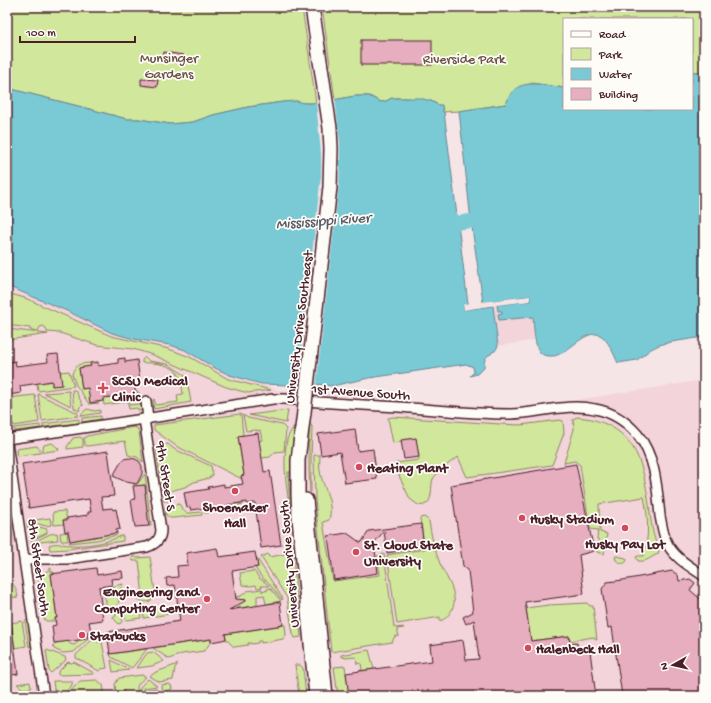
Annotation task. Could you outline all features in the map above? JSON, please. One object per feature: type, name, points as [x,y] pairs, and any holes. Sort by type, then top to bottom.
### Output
[{"type":"street","name":"University Drive Southeast","points":[[304,412],[331,169],[330,128],[312,7]]},
{"type":"street","name":"1st Avenue South","points":[[9,440],[262,400],[285,399],[503,414],[575,407],[590,408],[603,411],[621,420],[632,428],[644,445],[654,472],[662,526],[668,545],[682,560],[704,576]]},
{"type":"street","name":"9th Street S","points":[[25,562],[31,559],[67,559],[147,547],[155,543],[161,530],[146,419],[146,401]]},
{"type":"street","name":"University Drive South","points":[[304,412],[298,460],[299,518],[316,696]]},
{"type":"street","name":"University Drive South","points":[[302,430],[308,517],[326,696]]},
{"type":"street","name":"8th Street South","points":[[9,440],[44,696]]},
{"type":"shaded area","name":"St. Cloud State University","points":[[7,286],[67,311],[112,333],[134,339],[170,345],[185,350],[230,375],[280,390],[510,408],[557,403],[704,380],[704,696],[7,696]]},
{"type":"shaded area","points":[[497,305],[498,311],[502,311],[499,320],[533,317],[535,340],[498,346],[493,306]]},
{"type":"green space","name":"Munsinger Gardens","points":[[7,7],[302,7],[316,103],[296,101],[248,107],[213,115],[193,122],[170,124],[139,119],[127,119],[7,88]]},
{"type":"green space","name":"Riverside Park","points":[[322,7],[704,7],[704,70],[700,72],[693,72],[693,18],[563,18],[563,88],[532,83],[512,92],[506,104],[443,112],[439,105],[431,101],[407,98],[392,98],[381,102],[369,96],[355,96],[335,100]]},
{"type":"green space","points":[[7,293],[25,298],[111,336],[169,349],[190,357],[228,379],[271,390],[248,393],[226,387],[153,355],[133,349],[97,345],[60,333],[47,332],[46,328],[43,326],[40,327],[38,331],[30,330],[30,328],[7,325]]},
{"type":"green space","points":[[7,329],[48,334],[7,340]]},
{"type":"green space","points":[[145,357],[149,361],[168,364],[185,375],[191,402],[154,409],[154,399],[156,405],[178,402],[177,395],[183,394],[182,384],[179,375],[172,368],[157,363],[142,363],[142,360]]},
{"type":"green space","points":[[90,363],[91,366],[79,368],[82,389],[88,388],[99,402],[89,404],[76,385],[72,374],[77,366]]},
{"type":"green space","points":[[69,371],[74,386],[38,391],[37,383],[52,381],[52,386],[60,372]]},
{"type":"green space","points":[[72,390],[75,390],[83,405],[79,408],[79,411],[74,408]]},
{"type":"green space","points":[[69,391],[71,406],[44,393]]},
{"type":"green space","points":[[136,392],[139,392],[139,397],[129,401],[129,405],[140,404],[142,410],[139,411],[137,408],[129,409],[127,397],[136,396]]},
{"type":"green space","points":[[38,394],[78,413],[78,416],[42,421]]},
{"type":"green space","points":[[35,395],[39,422],[14,426],[13,423],[9,423],[7,421],[7,415],[13,411],[11,399]]},
{"type":"green space","points":[[123,395],[124,402],[104,405],[103,398]]},
{"type":"green space","points":[[87,409],[95,411],[100,410],[100,413],[81,416]]},
{"type":"green space","points":[[288,410],[286,423],[249,415]]},
{"type":"green space","points":[[241,414],[243,435],[238,436],[244,475],[241,476],[242,479],[176,446],[154,430],[154,425]]},
{"type":"green space","points":[[243,415],[248,418],[282,425],[286,429],[284,451],[275,452],[270,457],[261,458],[259,441],[262,440],[260,430],[246,431]]},
{"type":"green space","points":[[101,416],[101,419],[82,422],[82,418]]},
{"type":"green space","points":[[393,417],[520,425],[560,420],[563,421],[564,433],[552,465],[467,477],[458,457],[444,467],[433,479],[429,501],[423,505],[418,505],[410,499],[400,478],[396,463],[419,460],[416,439],[393,443],[388,418]]},
{"type":"green space","points":[[577,417],[593,419],[621,433],[636,453],[641,464],[652,528],[659,550],[658,554],[649,559],[638,561],[636,557],[643,556],[647,542],[647,511],[644,497],[599,504],[600,532],[607,534],[604,554],[597,552],[599,540],[597,539],[598,530],[590,529],[580,465],[575,461],[564,463],[574,429],[573,419]]},
{"type":"green space","points":[[79,419],[79,423],[43,427],[43,424]]},
{"type":"green space","points":[[309,423],[312,426],[311,492],[309,469]]},
{"type":"green space","points":[[40,425],[40,428],[15,431],[14,428]]},
{"type":"green space","points":[[294,426],[292,493],[290,493],[290,472],[288,472],[290,512],[285,458],[289,434]]},
{"type":"green space","points":[[134,427],[137,428],[139,432],[143,462],[137,457],[128,455],[125,441],[85,445],[84,438],[87,436]]},
{"type":"green space","points":[[80,437],[83,439],[83,447],[67,449],[73,438]]},
{"type":"green space","points":[[52,443],[59,450],[42,451],[44,445]]},
{"type":"green space","points":[[168,444],[174,449],[211,466],[213,475],[185,487],[170,491],[170,501],[164,501],[156,449],[158,446]]},
{"type":"green space","points":[[37,446],[41,451],[40,453],[17,456],[16,449]]},
{"type":"green space","points":[[314,455],[320,455],[321,477],[328,495],[330,507],[329,520],[323,522],[333,581],[380,575],[377,556],[384,554],[394,627],[404,628],[397,629],[399,636],[395,636],[392,642],[331,652],[315,499]]},
{"type":"green space","points":[[145,474],[151,526],[149,526],[145,499],[135,493],[146,493],[145,485],[135,488],[134,484],[139,482]]},
{"type":"green space","points":[[179,504],[186,513],[202,512],[202,515],[170,518],[166,515],[165,507]]},
{"type":"green space","points":[[244,504],[239,505],[232,510],[205,513],[203,508],[212,507],[213,510],[227,508],[227,505]]},
{"type":"green space","points":[[65,511],[67,520],[63,520],[64,524],[54,525],[53,512]]},
{"type":"green space","points":[[424,517],[429,521],[437,556],[453,593],[453,607],[448,616],[440,621],[440,617],[397,624],[387,555],[425,549],[420,519]]},
{"type":"green space","points":[[50,518],[51,525],[46,526],[28,521]]},
{"type":"green space","points":[[27,524],[47,529],[47,533],[30,541],[30,529],[28,529]]},
{"type":"green space","points":[[67,532],[68,541],[61,541],[60,533]]},
{"type":"green space","points":[[57,533],[58,540],[32,543],[50,534]]},
{"type":"green space","points":[[117,533],[117,535],[97,540],[69,543],[70,541]]},
{"type":"green space","points":[[123,536],[123,541],[68,549],[50,550],[49,545],[90,544],[103,542]]},
{"type":"green space","points":[[290,548],[292,548],[301,637],[295,638],[287,598],[261,557],[268,554],[269,557],[286,554]]},
{"type":"green space","points":[[134,556],[137,558],[150,557],[155,591],[153,598],[146,602],[137,599],[138,597],[143,596],[139,561],[133,561],[132,557]]},
{"type":"green space","points":[[616,556],[626,558],[627,560],[624,563],[620,563],[616,560]]},
{"type":"green space","points":[[256,557],[283,599],[282,600],[255,568],[258,567]]},
{"type":"green space","points":[[51,568],[51,572],[54,572],[51,574],[57,618],[55,618],[56,621],[46,621],[41,613],[38,584],[42,576]]},
{"type":"green space","points":[[254,571],[260,579],[269,586],[261,586],[262,587],[257,588],[256,585],[242,585],[240,573]]},
{"type":"green space","points":[[7,580],[15,587],[18,597],[7,598]]},
{"type":"green space","points":[[123,584],[118,593],[119,602],[111,613],[106,610],[106,601],[103,594],[110,591],[114,586]]},
{"type":"green space","points":[[270,588],[281,601],[266,604],[264,595],[257,596],[257,606],[238,608],[236,597],[241,596],[247,591],[262,589],[262,592],[264,590],[267,591],[267,589]]},
{"type":"green space","points":[[587,603],[590,606],[593,606],[597,640],[593,637],[570,641],[569,636],[531,641],[526,608]]},
{"type":"green space","points":[[164,607],[165,612],[169,611],[169,614],[144,618],[143,610]]},
{"type":"green space","points":[[118,610],[121,610],[122,621],[119,624],[113,618]]},
{"type":"green space","points":[[138,610],[141,618],[127,620],[125,618],[124,612]]},
{"type":"green space","points":[[28,620],[31,646],[29,647],[25,621]]},
{"type":"green space","points":[[22,621],[26,646],[15,648],[11,623]]},
{"type":"green space","points":[[285,625],[286,635],[283,639],[261,643],[261,641],[258,641],[258,643],[248,643],[248,645],[234,647],[226,639],[225,634]]},
{"type":"green space","points":[[88,639],[74,652],[63,653],[54,649],[53,645],[68,641],[70,644],[74,645],[78,640]]},
{"type":"green space","points":[[93,639],[98,642],[102,642],[107,668],[99,671],[76,658],[76,655]]},
{"type":"green space","points":[[211,639],[211,642],[204,651],[182,654],[169,659],[153,648]]},
{"type":"green space","points":[[147,649],[132,668],[111,657],[110,654]]},
{"type":"green space","points":[[46,650],[65,657],[66,660],[51,673],[49,671]]},
{"type":"green space","points":[[369,650],[374,669],[358,671],[362,670],[361,663],[357,664],[356,657],[341,657],[341,655]]},
{"type":"green space","points":[[153,652],[164,661],[152,666],[137,668],[147,653]]},
{"type":"green space","points":[[111,660],[129,670],[113,672]]},
{"type":"green space","points":[[68,662],[74,662],[94,674],[58,675],[58,672]]},
{"type":"green space","points":[[178,664],[175,668],[173,680],[159,682],[150,676],[156,672]]},
{"type":"green space","points":[[295,665],[300,665],[303,668],[306,696],[299,696]]},
{"type":"green space","points":[[345,666],[349,696],[338,696],[334,667]]},
{"type":"green space","points":[[142,675],[146,677],[138,684],[136,695],[116,696],[117,694],[125,691],[116,692],[115,684],[119,678]]},
{"type":"green space","points":[[148,679],[157,686],[143,688],[143,690],[156,688],[157,696],[138,696],[140,687]]},
{"type":"green space","points":[[97,680],[103,685],[105,696],[66,696],[80,681]]},
{"type":"green space","points":[[53,681],[72,681],[72,685],[62,696],[55,696]]},
{"type":"green space","points":[[30,682],[31,688],[23,689],[17,684]]},
{"type":"green space","points":[[161,685],[171,685],[172,689],[162,692]]},
{"type":"water","points":[[704,70],[704,337],[659,345],[651,349],[637,360],[618,363],[606,340],[600,335],[595,334],[583,338],[556,356],[543,355],[537,348],[533,317],[499,320],[498,314],[502,313],[502,311],[498,311],[497,305],[530,301],[530,296],[483,302],[471,221],[459,111],[506,104],[510,94],[514,90],[531,84],[563,88],[563,110],[693,110],[693,72],[700,72]]},
{"type":"water","points":[[7,88],[127,119],[139,119],[170,124],[193,122],[213,115],[248,107],[296,101],[316,103],[355,96],[369,96],[381,102],[392,98],[419,98],[442,105],[468,304],[463,304],[464,310],[493,306],[498,346],[495,351],[486,357],[484,367],[477,374],[470,376],[474,372],[473,367],[466,364],[369,378],[332,386],[315,384],[262,384],[230,375],[185,350],[170,345],[134,339],[112,333],[67,311],[7,286]]},
{"type":"pier","points":[[335,98],[340,142],[339,184],[316,386],[297,387],[321,176],[321,153],[316,101]]},
{"type":"pier","points":[[530,296],[530,301],[497,305],[495,305],[497,303],[528,298],[483,304],[481,302]]},
{"type":"pier","points":[[470,303],[465,307],[495,305],[464,310],[463,304]]},
{"type":"building","points":[[361,40],[432,40],[432,65],[361,65]]},
{"type":"building","points":[[164,52],[183,55],[181,63],[163,60]]},
{"type":"building","points":[[141,79],[158,80],[157,87],[141,85]]},
{"type":"building","points":[[58,354],[62,385],[52,386],[52,381],[20,386],[21,393],[8,395],[7,363],[15,361],[16,366],[48,362],[47,355]]},
{"type":"building","points":[[125,358],[125,362],[137,360],[140,381],[134,382],[136,396],[127,397],[127,395],[103,398],[103,401],[90,403],[88,388],[82,389],[79,368],[91,366],[90,363],[98,362],[98,366],[118,363],[118,359]]},
{"type":"building","name":"Heating Plant","points":[[355,429],[358,451],[373,449],[377,479],[345,483],[340,452],[321,455],[318,434]]},
{"type":"building","name":"Shoemaker Hall","points":[[258,433],[264,472],[270,471],[281,545],[261,548],[255,503],[247,504],[247,502],[227,505],[227,508],[212,510],[212,507],[191,510],[190,507],[187,508],[184,493],[209,489],[208,487],[224,484],[224,487],[243,484],[241,476],[244,475],[238,436]]},
{"type":"building","points":[[416,438],[419,457],[404,459],[401,440]]},
{"type":"building","points":[[108,451],[114,496],[101,497],[103,509],[116,509],[120,529],[116,530],[117,533],[70,541],[68,531],[65,532],[63,520],[88,515],[88,512],[91,512],[89,499],[29,508],[22,464]]},
{"type":"building","points":[[129,458],[139,461],[142,466],[142,474],[137,484],[126,482],[113,476],[121,462],[124,459]]},
{"type":"building","points":[[576,464],[594,551],[579,555],[584,594],[525,602],[531,641],[569,636],[570,644],[577,643],[579,652],[590,651],[596,696],[349,696],[346,673],[432,661],[430,645],[463,640],[466,660],[479,659],[474,620],[466,624],[463,617],[473,612],[469,571],[463,566],[451,485]]},
{"type":"building","points":[[145,485],[149,526],[135,527],[131,500],[135,499],[133,486]]},
{"type":"building","points":[[421,524],[424,547],[387,553],[384,531],[374,543],[378,573],[334,580],[328,536],[347,533],[361,543],[369,531]]},
{"type":"building","name":"Engineering and Computing Center","points":[[217,548],[219,557],[255,552],[258,567],[232,571],[236,599],[247,600],[229,610],[280,602],[283,625],[225,634],[226,639],[211,642],[211,639],[110,654],[107,632],[180,621],[175,585],[167,586],[166,578],[178,577],[177,566],[188,565],[186,553]]},
{"type":"building","points":[[96,568],[97,575],[122,571],[123,578],[111,579],[112,585],[99,587],[103,620],[89,622],[91,631],[87,632],[88,639],[54,643],[52,626],[56,625],[55,618],[57,618],[51,574]]},
{"type":"building","points":[[672,571],[678,575],[679,581],[690,579],[695,583],[690,590],[704,602],[704,696],[622,696],[612,627],[608,628],[602,589],[607,582]]},
{"type":"building","points":[[11,621],[18,674],[7,676],[7,622]]},
{"type":"waterway","name":"Mississippi River","points":[[439,225],[471,221],[490,216]]},
{"type":"place","name":"SCSU Medical Clinic","points":[[103,388]]},
{"type":"place","name":"Heating Plant","points":[[359,467]]},
{"type":"place","name":"Shoemaker Hall","points":[[235,491]]},
{"type":"place","name":"Husky Stadium","points":[[522,518]]},
{"type":"place","name":"Husky Pay Lot","points":[[625,528]]},
{"type":"place","name":"St. Cloud State University","points":[[356,552]]},
{"type":"place","name":"Engineering and Computing Center","points":[[207,599]]},
{"type":"place","name":"Starbucks","points":[[82,635]]},
{"type":"place","name":"Halenbeck Hall","points":[[528,648]]}]
